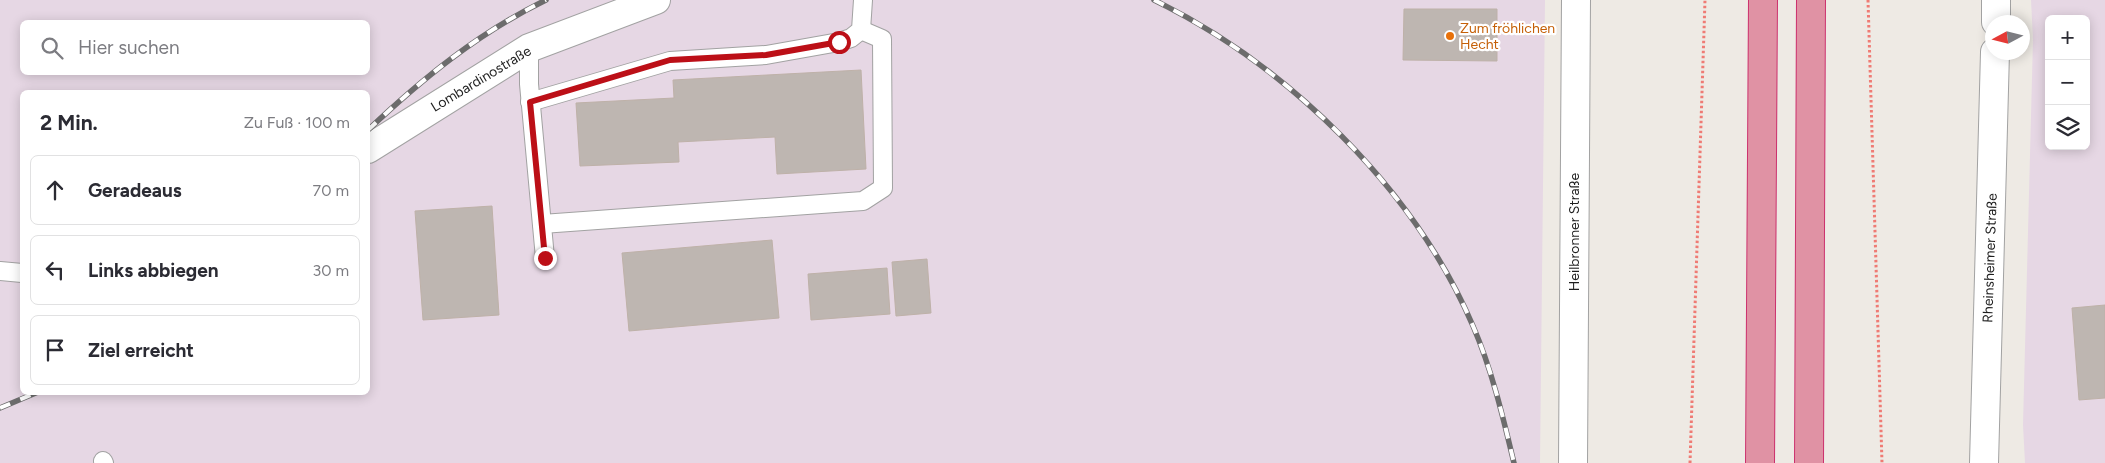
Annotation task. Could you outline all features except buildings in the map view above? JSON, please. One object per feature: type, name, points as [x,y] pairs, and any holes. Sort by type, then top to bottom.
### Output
[{"type":"highway","points":[[1760,463],[1763,0]]},
{"type":"highway","points":[[1809,463],[1811,0]]},
{"type":"street","name":"Lombardinostraße","points":[[370,148],[529,48],[656,0]]},
{"type":"street","name":"Heilbronner Straße","points":[[1573,463],[1576,0]]},
{"type":"street","points":[[1996,0],[1996,15]]},
{"type":"street","name":"Rheinsheimer Straße","points":[[1984,463],[1995,60]]},
{"type":"lane","points":[[530,102],[670,60],[766,55],[839,42],[851,38],[860,30],[862,0]]},
{"type":"lane","points":[[542,224],[863,202],[883,188],[882,39],[860,30]]},
{"type":"lane","points":[[529,48],[530,102],[545,258]]},
{"type":"lane","points":[[0,271],[20,273]]},
{"type":"path","points":[[1690,463],[1705,0]]},
{"type":"path","points":[[1868,0],[1882,463]]},
{"type":"shaded area","points":[[0,0],[1545,0],[1540,463],[0,463]]},
{"type":"shaded area","points":[[2031,0],[2105,0],[2105,463],[2025,463],[2023,425],[2033,39]]},
{"type":"railway","points":[[370,128],[452,58],[497,27],[546,0]]},
{"type":"railway","points":[[1154,0],[1203,27],[1252,59],[1298,95],[1341,136],[1381,179],[1417,226],[1448,275],[1473,326],[1491,377],[1514,463]]},
{"type":"railway","points":[[0,408],[31,395]]},
{"type":"place","name":"Zum fröhlichen Hecht","points":[[1450,36]]},
{"type":"route","points":[[545,258],[530,102],[670,60],[766,55],[839,42]]}]
